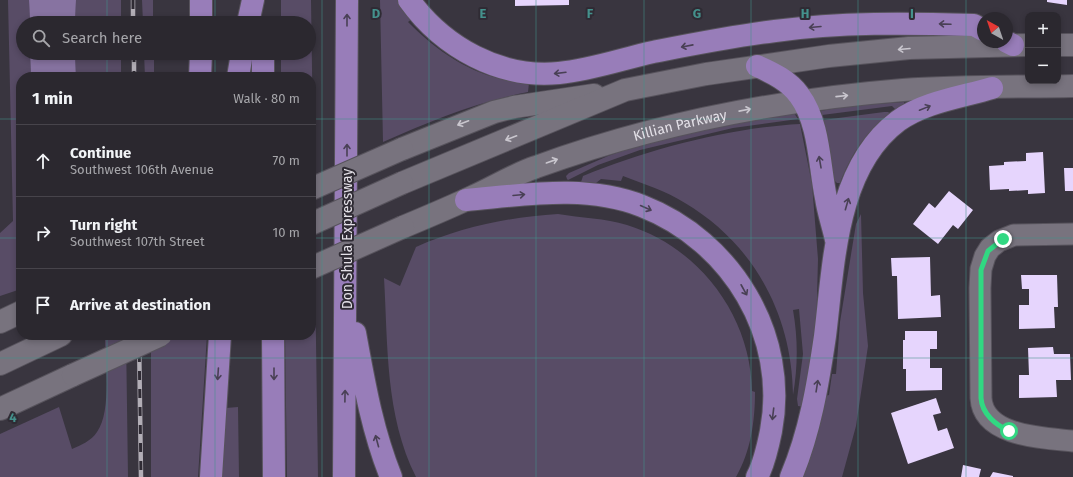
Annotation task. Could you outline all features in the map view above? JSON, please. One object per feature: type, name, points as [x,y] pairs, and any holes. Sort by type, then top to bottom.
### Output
[{"type":"highway","points":[[201,0],[201,16]]},
{"type":"highway","points":[[250,16],[253,0]]},
{"type":"highway","points":[[261,0],[262,16]]},
{"type":"highway","name":"Don Shula Expressway","points":[[344,477],[347,287],[347,0]]},
{"type":"highway","points":[[409,0],[436,32],[462,50],[501,67],[547,74],[577,70],[726,38],[776,30],[840,25],[907,23],[974,25],[977,27]]},
{"type":"highway","points":[[200,72],[201,60]]},
{"type":"highway","points":[[239,72],[241,60]]},
{"type":"highway","points":[[262,60],[263,72]]},
{"type":"highway","points":[[757,66],[772,72],[791,85],[803,101],[813,127],[826,199],[836,241]]},
{"type":"highway","points":[[791,477],[814,405],[836,241],[853,183],[860,166],[870,148],[899,120],[925,107],[992,88]]},
{"type":"highway","points":[[466,200],[541,193],[573,193],[610,197],[642,206],[671,220],[699,238],[722,260],[741,284],[758,314],[768,347],[774,379],[774,412],[768,443],[757,477]]},
{"type":"highway","points":[[347,287],[371,416],[379,448],[391,477]]},
{"type":"highway","points":[[211,477],[220,340]]},
{"type":"highway","points":[[273,340],[274,477]]},
{"type":"main road","points":[[316,187],[402,148],[494,112],[514,107],[624,90],[757,66],[909,48],[1016,44]]},
{"type":"main road","points":[[1061,45],[1073,45]]},
{"type":"main road","name":"Killian Parkway","points":[[316,266],[466,200],[534,167],[627,137],[717,116],[803,101],[906,90],[1073,86]]},
{"type":"main road","points":[[316,222],[402,183],[624,90]]},
{"type":"main road","points":[[0,322],[16,314]]},
{"type":"main road","points":[[0,364],[50,340]]},
{"type":"main road","points":[[0,409],[73,374],[150,340]]},
{"type":"street","points":[[1073,234],[1014,235],[999,241],[990,248],[985,256],[981,270],[980,288],[981,398],[984,411],[998,424],[1009,431],[1024,436],[1073,441]]},
{"type":"shaded area","points":[[8,0],[29,0],[30,16],[16,16],[16,60],[30,60],[31,72],[16,72],[16,291],[0,296],[0,233],[13,221]]},
{"type":"shaded area","points":[[29,0],[76,0],[75,16],[30,16]]},
{"type":"shaded area","points":[[76,0],[121,0],[121,16],[75,16]]},
{"type":"shaded area","points":[[142,0],[153,0],[153,16],[143,16]]},
{"type":"shaded area","points":[[281,0],[311,0],[311,16],[281,16]]},
{"type":"shaded area","points":[[380,0],[400,0],[413,18],[408,22],[434,45],[462,64],[494,77],[529,83],[528,92],[490,101],[454,113],[383,142]]},
{"type":"shaded area","points":[[30,60],[75,60],[76,72],[31,72]]},
{"type":"shaded area","points":[[75,60],[121,60],[121,72],[76,72]]},
{"type":"shaded area","points":[[144,60],[154,60],[154,72],[145,72]]},
{"type":"shaded area","points":[[281,60],[312,60],[312,72],[281,72]]},
{"type":"shaded area","points":[[904,102],[905,104],[896,110],[892,106],[822,115],[821,111],[846,106]]},
{"type":"shaded area","points":[[884,112],[891,114],[882,120],[867,135],[854,153],[840,183],[837,183],[834,180],[823,120]]},
{"type":"shaded area","points":[[794,113],[798,119],[733,128],[640,150],[598,165],[568,180],[566,176],[569,173],[608,156],[633,147],[715,127]]},
{"type":"shaded area","points":[[800,124],[812,184],[818,259],[816,336],[806,407],[798,406],[797,399],[803,354],[799,309],[793,310],[797,352],[793,395],[791,365],[777,310],[764,284],[749,261],[731,239],[709,220],[685,203],[647,185],[623,176],[621,181],[601,179],[596,183],[581,182],[583,176],[608,166],[690,141],[745,130]]},
{"type":"shaded area","points":[[558,214],[602,219],[627,225],[653,235],[677,250],[698,267],[716,288],[731,311],[742,337],[749,363],[752,391],[755,392],[753,425],[749,446],[736,477],[416,477],[398,429],[393,404],[388,354],[384,278],[400,286],[416,247],[433,240],[503,220]]},
{"type":"shaded area","points":[[861,214],[863,293],[868,346],[856,426],[842,477],[801,477],[825,396],[829,395],[832,374],[836,374],[840,322],[856,224]]},
{"type":"shaded area","points":[[105,340],[126,340],[128,477],[0,477],[0,434],[59,407],[72,449],[95,435],[102,423],[105,412],[107,385]]},
{"type":"shaded area","points":[[151,340],[207,340],[198,477],[151,477]]},
{"type":"shaded area","points":[[285,340],[316,340],[318,477],[287,477]]},
{"type":"shaded area","points":[[238,407],[239,477],[216,477],[226,408]]},
{"type":"building","points":[[515,0],[569,0],[569,5],[515,6]]},
{"type":"building","points":[[1047,0],[1067,0],[1067,5],[1047,2]]},
{"type":"building","points":[[1043,152],[1045,193],[1028,194],[1028,190],[990,190],[989,166],[1004,165],[1004,162],[1026,161],[1026,153]]},
{"type":"building","points":[[1064,168],[1073,168],[1073,191],[1065,191]]},
{"type":"building","points":[[949,191],[973,210],[958,229],[953,225],[938,244],[913,224],[929,203],[935,208]]},
{"type":"building","points":[[930,257],[931,296],[940,295],[941,317],[898,319],[897,276],[892,276],[891,258]]},
{"type":"building","points":[[1021,275],[1057,275],[1058,307],[1054,307],[1055,328],[1019,329],[1019,305],[1029,305],[1029,289],[1022,289]]},
{"type":"building","points":[[905,331],[937,331],[937,349],[930,349],[930,368],[942,368],[942,390],[906,391],[906,369],[903,369],[903,340],[905,340]]},
{"type":"building","points":[[1053,347],[1054,354],[1070,354],[1071,380],[1056,380],[1057,397],[1019,398],[1019,375],[1029,375],[1028,348]]},
{"type":"building","points":[[936,398],[941,413],[933,415],[938,431],[947,428],[954,448],[908,464],[891,413]]},
{"type":"building","points":[[963,465],[981,469],[979,477],[961,477]]},
{"type":"building","points":[[993,472],[1013,476],[1013,477],[990,477]]},
{"type":"railway","points":[[133,0],[133,16]]},
{"type":"railway","points":[[134,60],[134,72]]},
{"type":"railway","points":[[139,340],[141,477]]},
{"type":"route","points":[[1003,239],[990,248],[985,256],[981,270],[981,402],[984,411],[994,421],[1009,431]]}]
